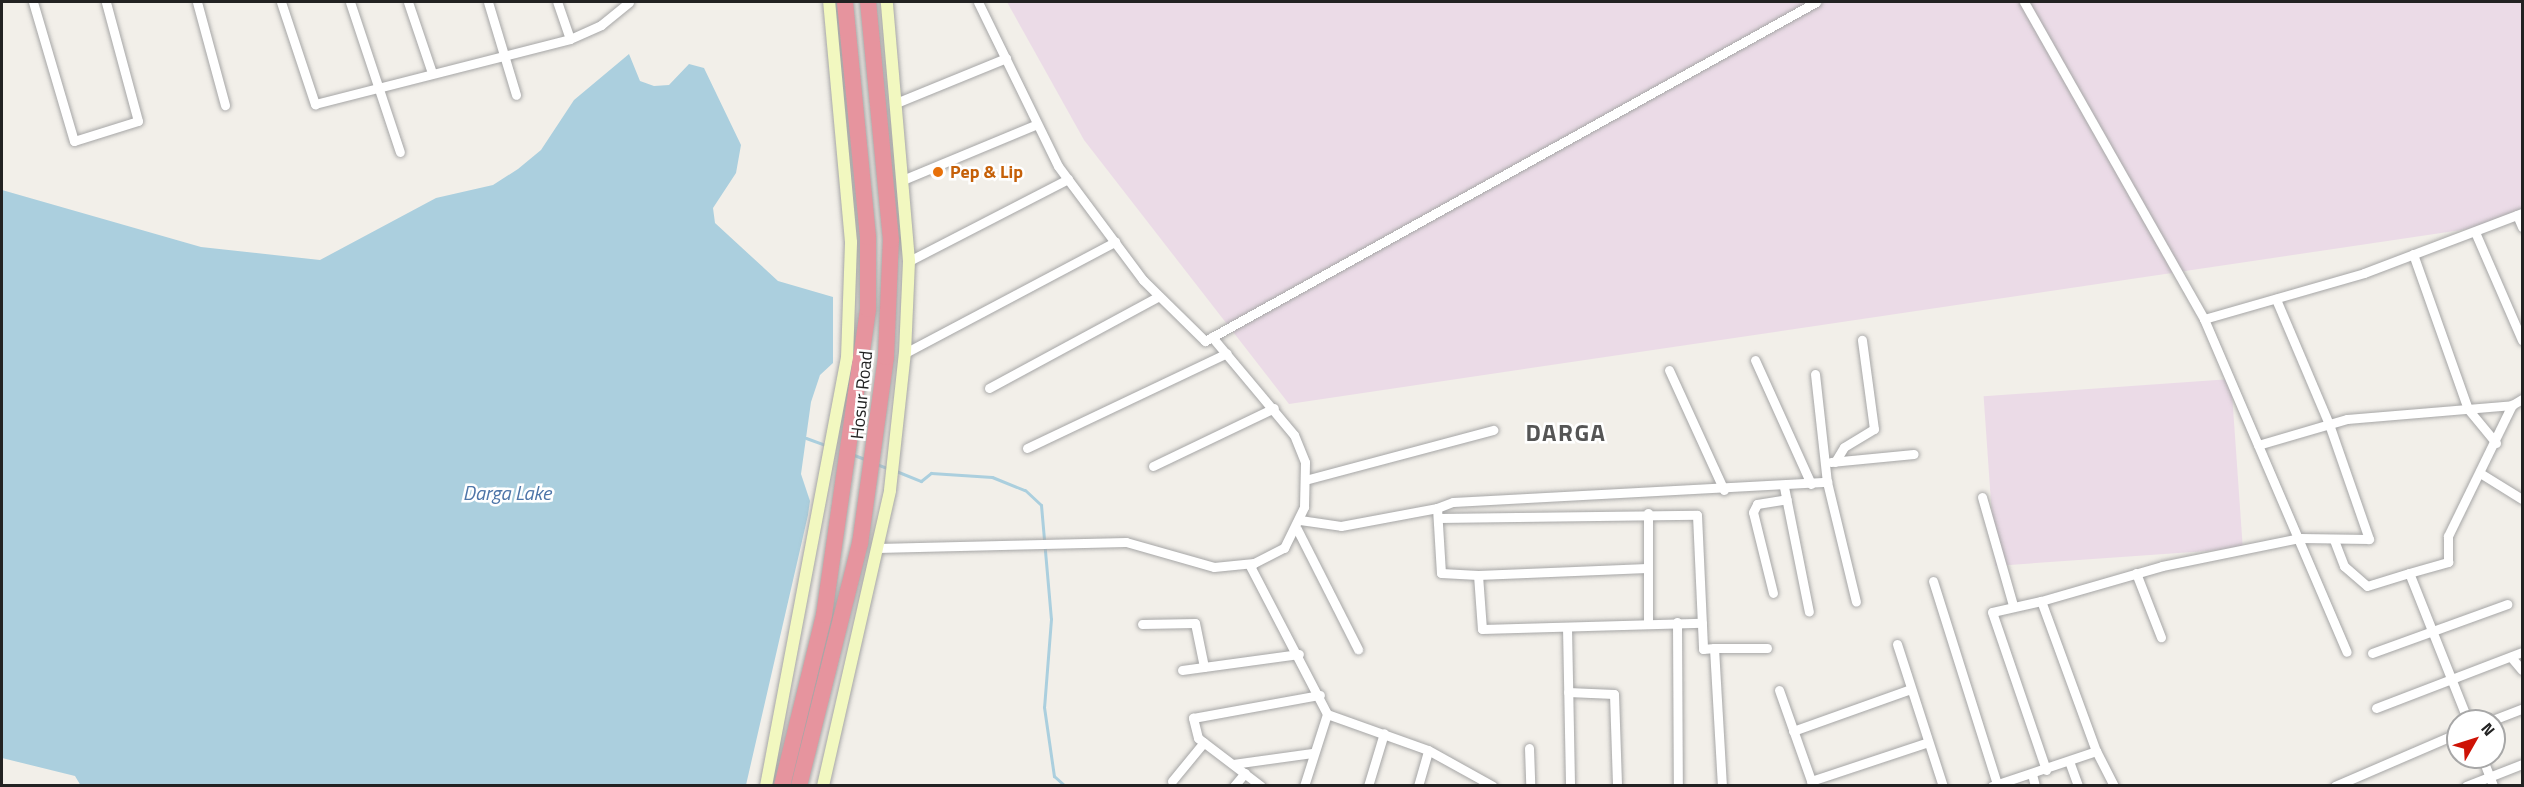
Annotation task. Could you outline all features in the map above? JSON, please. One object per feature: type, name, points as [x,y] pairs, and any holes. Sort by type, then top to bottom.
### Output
[{"type":"highway","name":"Hosur Road","points":[[782,786],[824,615],[847,481],[868,309],[868,237],[845,2]]},
{"type":"highway","name":"Hosur Road","points":[[799,786],[870,486],[877,447],[891,240],[868,2]]},
{"type":"street","points":[[33,2],[74,141],[138,122],[106,2]]},
{"type":"street","points":[[197,2],[225,105]]},
{"type":"street","points":[[281,2],[315,104],[570,39],[601,25],[629,2]]},
{"type":"street","points":[[350,2],[400,152]]},
{"type":"street","points":[[408,2],[432,73]]},
{"type":"street","points":[[488,2],[516,95]]},
{"type":"street","points":[[557,2],[570,39]]},
{"type":"street","points":[[766,786],[827,475],[847,358],[851,242],[828,2]]},
{"type":"street","points":[[822,786],[890,490],[905,353],[909,261],[905,179],[886,2]]},
{"type":"street","points":[[978,2],[1037,124],[1068,179],[1114,242],[1159,296],[1204,341],[1816,2]]},
{"type":"street","points":[[2024,2],[2204,319],[2347,652]]},
{"type":"street","points":[[896,103],[1006,58]]},
{"type":"street","points":[[905,179],[1037,124]]},
{"type":"street","points":[[909,261],[1068,179]]},
{"type":"street","points":[[2204,319],[2276,299],[2413,254],[2520,214],[2523,227]]},
{"type":"street","points":[[2475,232],[2523,340]]},
{"type":"street","points":[[905,353],[1114,242]]},
{"type":"street","points":[[2413,254],[2468,409],[2496,443]]},
{"type":"street","points":[[989,388],[1159,296]]},
{"type":"street","points":[[2046,770],[1992,612],[2013,605],[2041,601],[2136,573],[2300,538],[2365,541],[2369,535],[2329,424],[2276,299]]},
{"type":"street","points":[[877,548],[1016,548],[1126,542],[1214,567],[1249,564],[1284,548],[1298,524],[1305,480],[1298,444],[1274,408],[1212,337]]},
{"type":"street","points":[[1830,462],[1844,447],[1874,429],[1862,340]]},
{"type":"street","points":[[1027,448],[1227,353]]},
{"type":"street","points":[[1755,360],[1810,484]]},
{"type":"street","points":[[1670,370],[1725,490]]},
{"type":"street","points":[[1815,374],[1830,462],[1827,482],[1856,602]]},
{"type":"street","points":[[2258,445],[2329,424],[2512,405],[2523,399]]},
{"type":"street","points":[[2334,540],[2343,566],[2367,586],[2448,562],[2448,536],[2496,443],[2512,405]]},
{"type":"street","points":[[1153,466],[1274,408]]},
{"type":"street","points":[[1305,480],[1493,429]]},
{"type":"street","points":[[1830,462],[1914,453]]},
{"type":"street","points":[[2480,473],[2523,499]]},
{"type":"street","points":[[1298,524],[1341,526],[1453,502],[1784,487],[1827,482]]},
{"type":"street","points":[[1784,487],[1809,612]]},
{"type":"street","points":[[1982,497],[2013,605]]},
{"type":"street","points":[[1773,593],[1753,512],[1757,504],[1787,499]]},
{"type":"street","points":[[1437,507],[1441,573],[1478,575],[1647,568]]},
{"type":"street","points":[[1438,518],[1648,513],[1699,518],[1703,649],[1767,648]]},
{"type":"street","points":[[1648,513],[1648,624]]},
{"type":"street","points":[[1298,524],[1358,649]]},
{"type":"street","points":[[1249,564],[1299,654],[1327,714],[1312,753],[1304,786]]},
{"type":"street","points":[[2136,573],[2161,637]]},
{"type":"street","points":[[2409,573],[2463,709]]},
{"type":"street","points":[[1478,575],[1482,629],[1677,622],[1702,624]]},
{"type":"street","points":[[1933,581],[1994,785],[2046,770],[2096,751]]},
{"type":"street","points":[[2041,601],[2096,751],[2114,786]]},
{"type":"street","points":[[2372,654],[2432,634],[2507,604]]},
{"type":"street","points":[[1142,624],[1195,622],[1204,667]]},
{"type":"street","points":[[1677,622],[1678,786]]},
{"type":"street","points":[[1567,627],[1569,786]]},
{"type":"street","points":[[1897,644],[1943,786]]},
{"type":"street","points":[[1714,648],[1722,786]]},
{"type":"street","points":[[2376,708],[2523,652]]},
{"type":"street","points":[[1182,670],[1299,654]]},
{"type":"street","points":[[2511,657],[2523,670]]},
{"type":"street","points":[[1793,731],[1911,689]]},
{"type":"street","points":[[1779,690],[1812,783],[1928,742]]},
{"type":"street","points":[[1568,692],[1612,692],[1617,786]]},
{"type":"street","points":[[1261,786],[1204,742],[1192,729],[1197,714],[1320,695]]},
{"type":"street","points":[[2506,716],[2523,710]]},
{"type":"street","points":[[1327,714],[1428,750],[1478,782],[1493,786]]},
{"type":"street","points":[[1368,786],[1384,733]]},
{"type":"street","points":[[2335,786],[2446,738]]},
{"type":"street","points":[[1172,782],[1204,742]]},
{"type":"street","points":[[1529,748],[1530,786]]},
{"type":"street","points":[[1418,786],[1428,750]]},
{"type":"street","points":[[1233,764],[1312,753]]},
{"type":"street","points":[[2069,761],[2078,786]]},
{"type":"street","points":[[2466,786],[2491,781],[2523,764]]},
{"type":"street","points":[[1234,786],[1245,773]]},
{"type":"street","points":[[2031,774],[2036,786]]},
{"type":"shaded area","points":[[1007,2],[2522,2],[2522,221],[1289,404],[1084,140]]},
{"type":"shaded area","points":[[2231,379],[2243,549],[1995,566],[1984,396]]},
{"type":"water","name":"Darga Lake","points":[[629,54],[640,81],[654,86],[669,85],[689,64],[704,68],[741,145],[736,173],[713,208],[715,223],[778,281],[833,297],[833,363],[820,375],[811,402],[801,474],[810,501],[808,515],[746,785],[81,786],[75,776],[2,758],[2,190],[201,247],[320,260],[436,198],[493,185],[518,169],[541,150],[574,100]]},
{"type":"waterway","points":[[806,438],[828,446]]},
{"type":"waterway","points":[[854,455],[867,460]]},
{"type":"waterway","points":[[876,464],[890,469]]},
{"type":"waterway","points":[[896,471],[921,481],[931,473],[992,477],[1025,490],[1041,505],[1051,619],[1044,707],[1054,776],[1065,786]]},
{"type":"place","name":"Pep & Lip","points":[[938,172]]},
{"type":"district","name":"DARGA","points":[[1566,433]]}]
